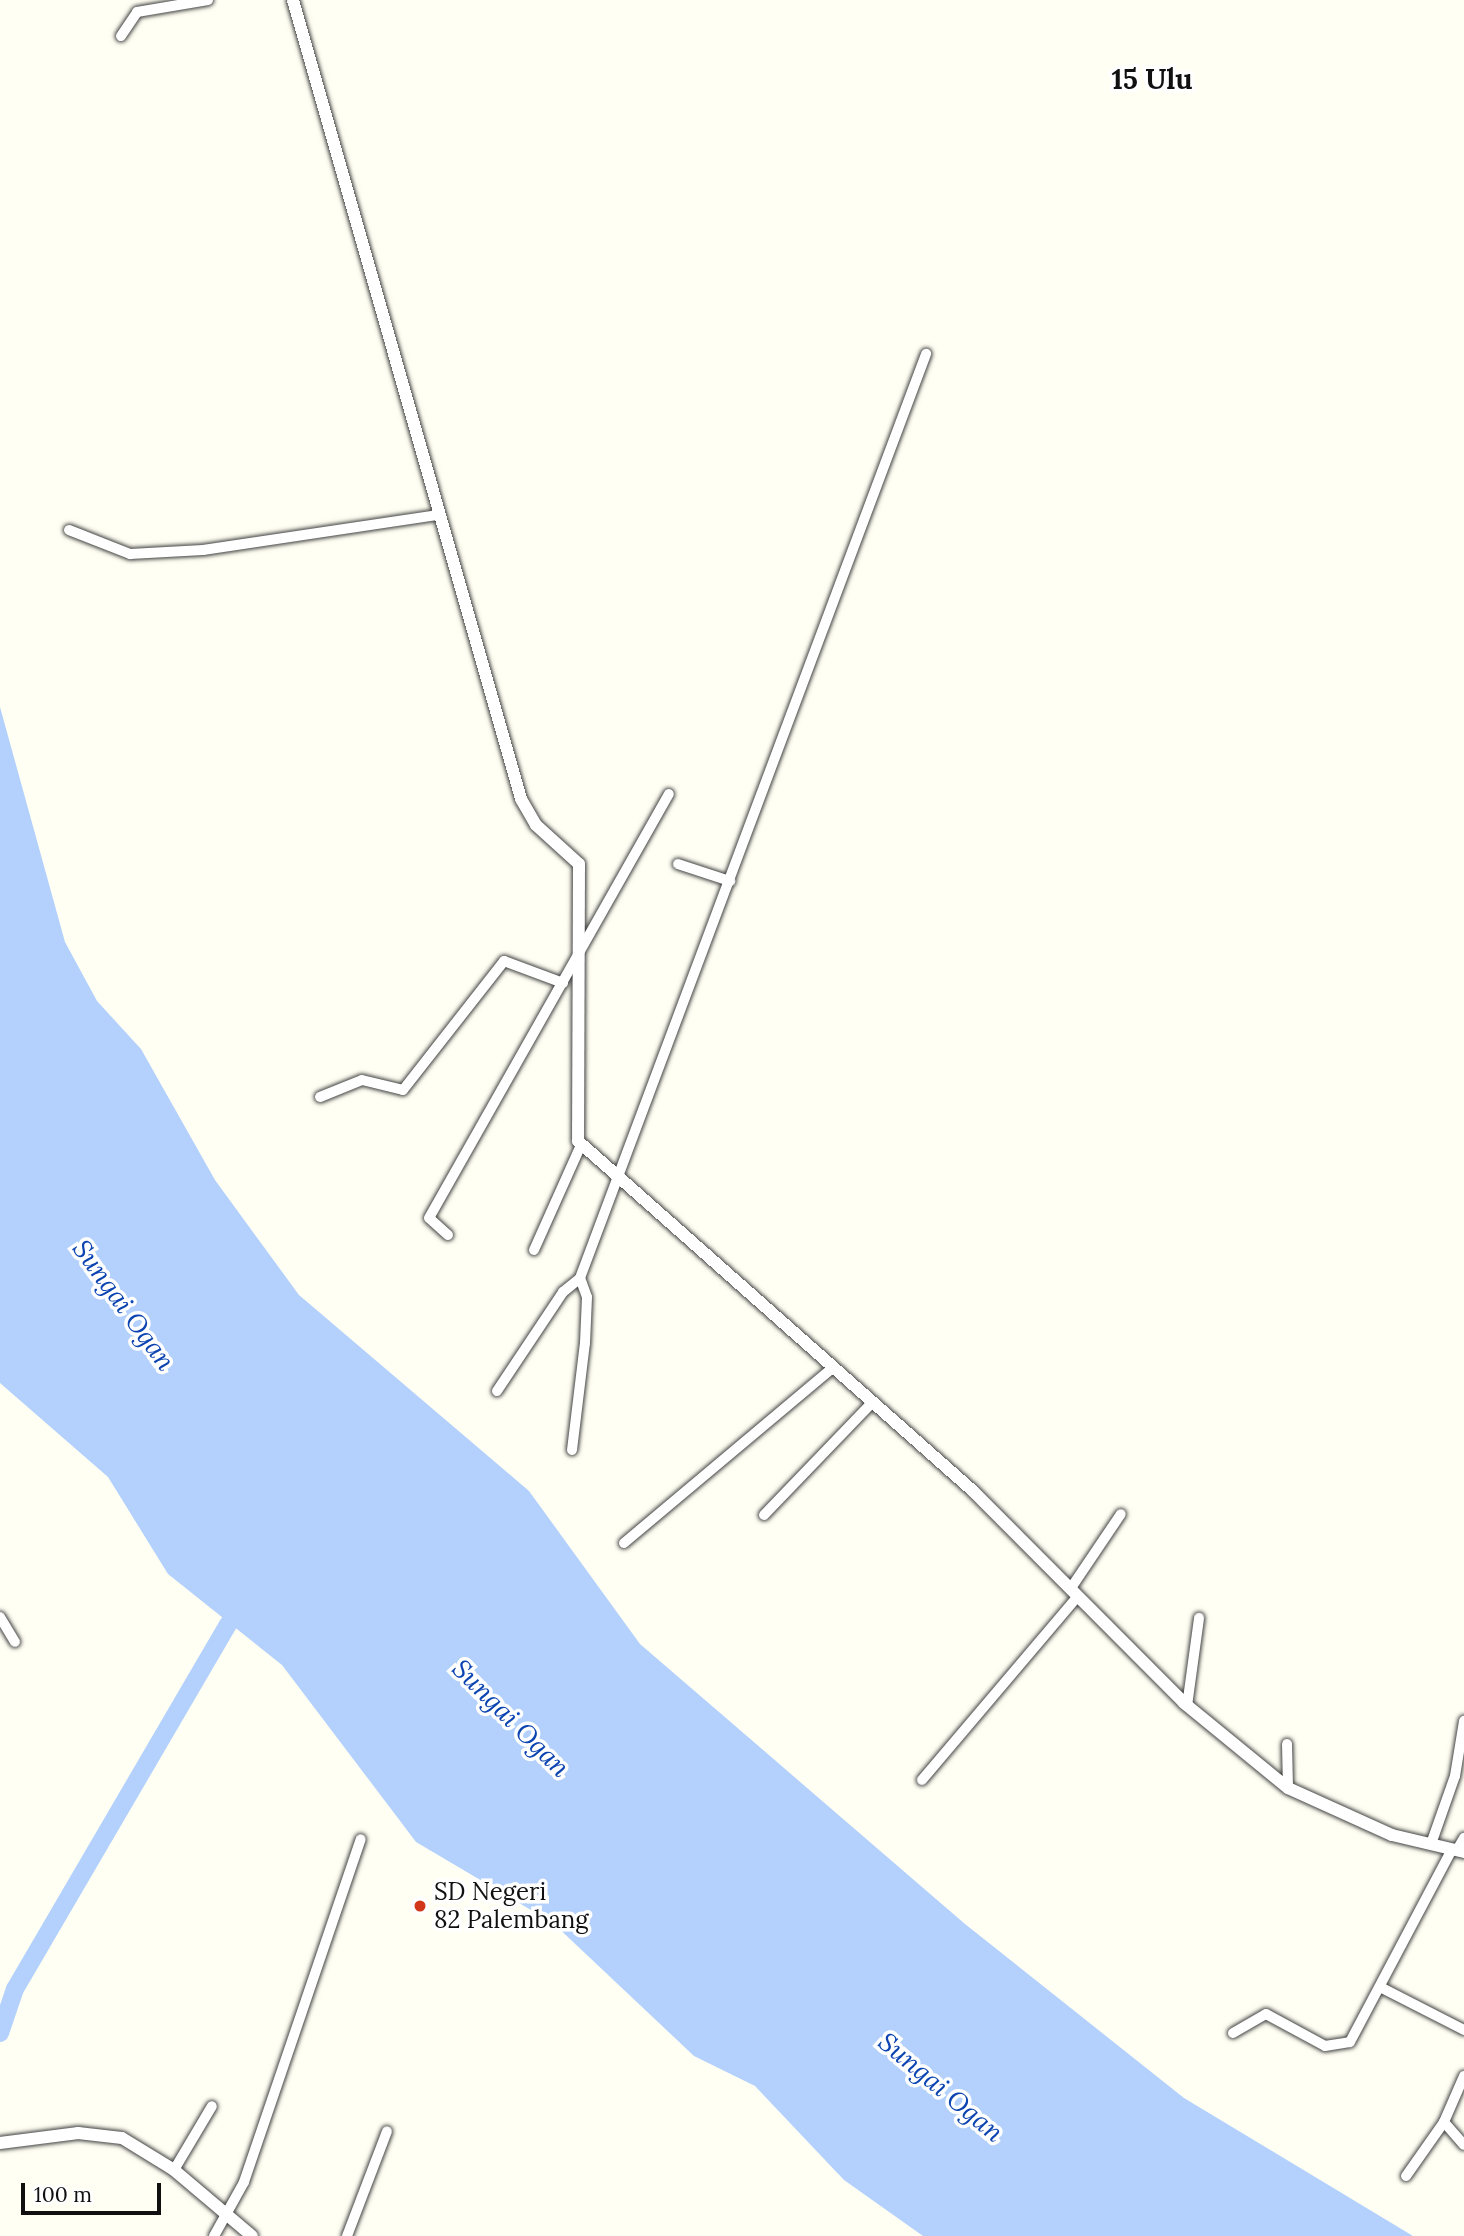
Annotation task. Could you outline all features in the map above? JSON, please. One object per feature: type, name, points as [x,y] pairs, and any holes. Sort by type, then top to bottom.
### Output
[{"type":"street","points":[[121,36],[137,12],[208,0]]},
{"type":"street","points":[[293,0],[524,806],[579,864],[576,959],[583,1148],[534,1250]]},
{"type":"street","points":[[498,1391],[563,1292],[580,1278],[619,1181],[727,880],[926,354]]},
{"type":"street","points":[[69,530],[130,554],[203,550],[439,515]]},
{"type":"street","points":[[448,1235],[429,1219],[669,794]]},
{"type":"street","points":[[678,864],[727,880]]},
{"type":"street","points":[[320,1097],[362,1080],[403,1090],[504,961],[563,983]]},
{"type":"street","points":[[583,1148],[871,1404],[1075,1592],[1187,1706],[1288,1788],[1392,1835],[1458,1850]]},
{"type":"street","points":[[572,1450],[585,1343],[587,1297],[580,1278]]},
{"type":"street","points":[[624,1544],[831,1368]]},
{"type":"street","points":[[764,1515],[871,1404]]},
{"type":"street","points":[[922,1780],[1075,1592],[1121,1514]]},
{"type":"street","points":[[0,1617],[15,1642]]},
{"type":"street","points":[[1187,1706],[1199,1618]]},
{"type":"street","points":[[1431,1844],[1455,1776],[1464,1721]]},
{"type":"street","points":[[1287,1744],[1288,1788]]},
{"type":"street","points":[[1233,2033],[1266,2014],[1325,2046],[1343,2045],[1382,1988],[1464,1838]]},
{"type":"street","points":[[214,2236],[224,2212],[244,2182],[361,1839]]},
{"type":"street","points":[[1382,1988],[1464,2030]]},
{"type":"street","points":[[1406,2176],[1444,2122],[1464,2076]]},
{"type":"street","points":[[174,2170],[212,2106]]},
{"type":"street","points":[[1444,2122],[1464,2145]]},
{"type":"street","points":[[347,2236],[387,2131]]},
{"type":"street","points":[[0,2143],[97,2134],[141,2147],[174,2170],[250,2235]]},
{"type":"water","name":"Sungai Ogan","points":[[0,707],[65,942],[97,1001],[141,1049],[215,1180],[299,1295],[529,1491],[640,1644],[965,1924],[1184,2098],[1413,2236],[923,2236],[844,2180],[755,2086],[694,2056],[553,1923],[416,1842],[282,1665],[168,1574],[108,1477],[0,1383]]},
{"type":"waterway","points":[[0,2033],[15,1989],[228,1624]]},
{"type":"place","name":"SD Negeri 82 Palembang","points":[[420,1906]]},
{"type":"district","name":"15 Ulu","points":[[1152,79]]}]
